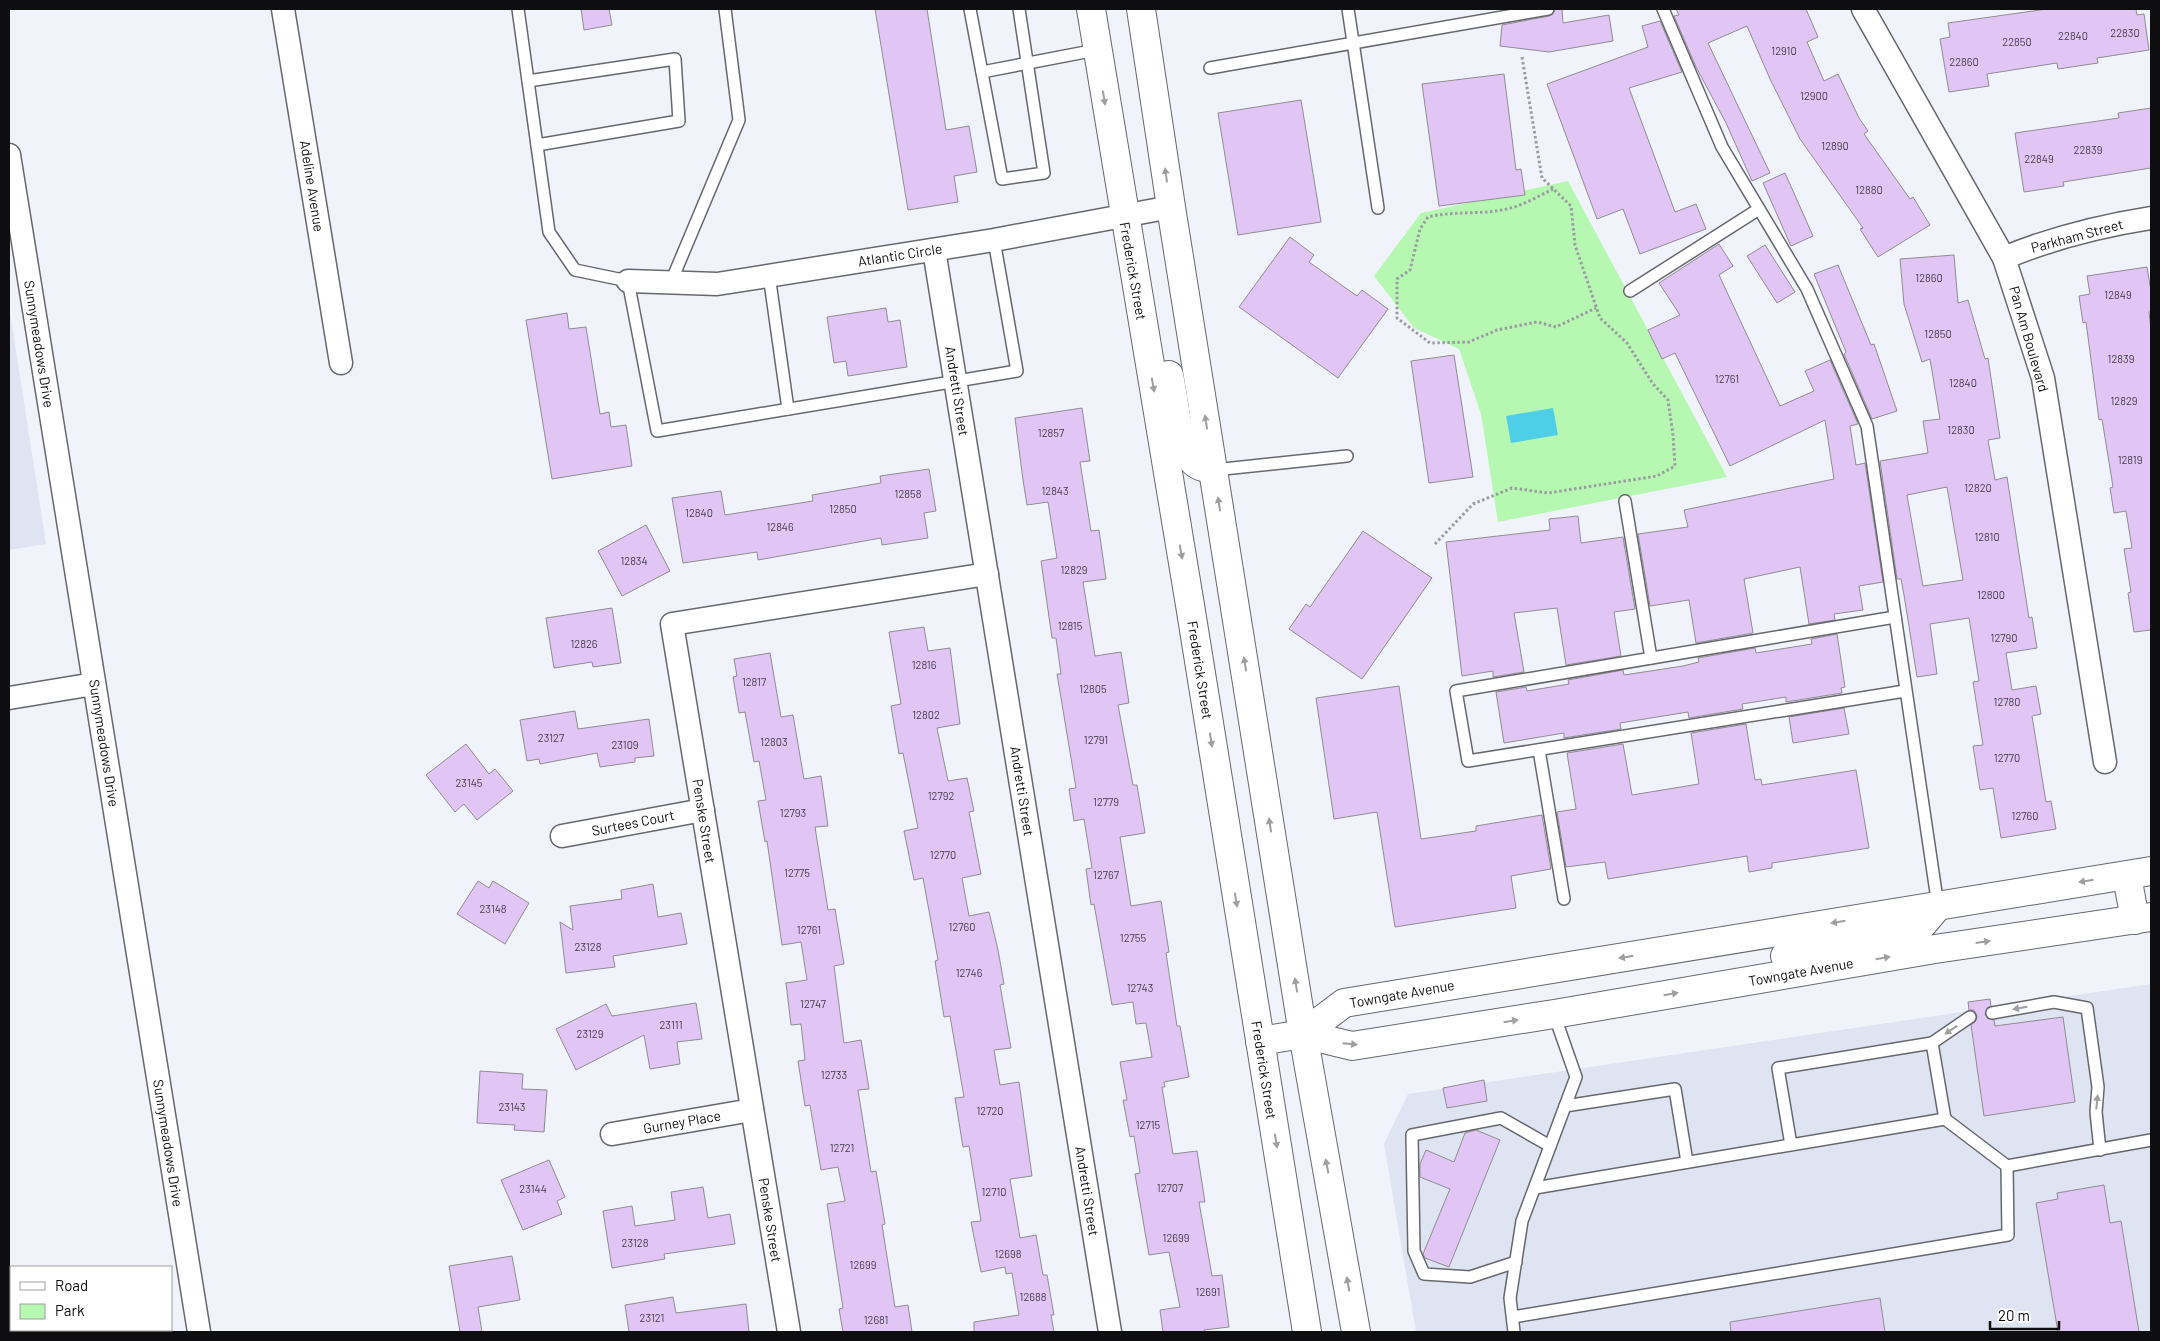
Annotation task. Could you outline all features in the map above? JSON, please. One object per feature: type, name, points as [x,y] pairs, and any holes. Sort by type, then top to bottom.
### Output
[{"type":"main road","name":"Frederick Street","points":[[1090,9],[1307,1332]]},
{"type":"main road","points":[[1141,9],[1303,1034],[1356,1332]]},
{"type":"main road","points":[[1144,333],[1159,345],[1166,359],[1182,440],[1187,454],[1198,466],[1214,470]]},
{"type":"main road","points":[[2139,874],[2143,918]]},
{"type":"main road","name":"Towngate Avenue","points":[[1303,1034],[1344,1003],[2139,874]]},
{"type":"main road","points":[[1738,983],[1763,960],[1916,932],[1938,906]]},
{"type":"main road","name":"Towngate Avenue","points":[[1303,1034],[1352,1046],[1554,1014],[1934,949],[2143,918]]},
{"type":"main road","points":[[1260,1041],[1303,1034]]},
{"type":"street","name":"Adeline Avenue","points":[[283,9],[341,363]]},
{"type":"street","name":"Pan Am Boulevard","points":[[1863,9],[2004,258],[2043,378],[2105,762]]},
{"type":"street","name":"Sunnymeadows Drive","points":[[9,155],[199,1332]]},
{"type":"street","name":"Atlantic Circle","points":[[628,281],[717,284],[994,240],[1171,207]]},
{"type":"street","name":"Parkham Street","points":[[2004,258],[2042,242],[2151,218]]},
{"type":"street","name":"Andretti Street","points":[[934,250],[1110,1332]]},
{"type":"street","name":"Penske Street","points":[[789,1332],[672,624],[986,574]]},
{"type":"street","points":[[9,698],[94,684]]},
{"type":"street","name":"Surtees Court","points":[[562,836],[703,810]]},
{"type":"street","name":"Gurney Place","points":[[612,1134],[752,1110]]},
{"type":"lane","points":[[518,9],[549,232],[575,270],[628,281],[657,430],[1017,371],[994,240]]},
{"type":"lane","points":[[671,282],[739,120],[725,9]]},
{"type":"lane","points":[[970,9],[1002,179],[1044,173],[1029,64],[1019,9]]},
{"type":"lane","points":[[1348,9],[1378,208]]},
{"type":"lane","points":[[1210,68],[1548,9]]},
{"type":"lane","points":[[1663,9],[1722,146],[1807,289],[1867,426],[1938,906]]},
{"type":"lane","points":[[982,72],[1096,50]]},
{"type":"lane","points":[[528,81],[675,59],[679,120],[537,144]]},
{"type":"lane","points":[[1630,291],[1759,209]]},
{"type":"lane","points":[[769,275],[788,409]]},
{"type":"lane","points":[[1214,470],[1347,456]]},
{"type":"lane","points":[[1625,501],[1651,658]]},
{"type":"lane","points":[[1895,617],[1456,690],[1468,761],[1905,691]]},
{"type":"lane","points":[[1539,750],[1564,899]]},
{"type":"lane","points":[[1992,1013],[2054,1002],[2087,1008],[2098,1087],[2096,1112],[2100,1150]]},
{"type":"lane","points":[[1504,1332],[1514,1332],[1510,1298],[1522,1220],[1576,1077],[1554,1014]]},
{"type":"lane","points":[[1791,1145],[1778,1068],[1932,1043],[1970,1017]]},
{"type":"lane","points":[[1932,1043],[1945,1119],[2007,1166],[2151,1140]]},
{"type":"lane","points":[[1565,1106],[1675,1089],[1687,1162]]},
{"type":"lane","points":[[1516,1262],[1470,1277],[1424,1274],[1414,1251],[1412,1135],[1501,1118],[1550,1146]]},
{"type":"lane","points":[[1535,1188],[1945,1119]]},
{"type":"lane","points":[[1513,1317],[2008,1235],[2007,1166]]},
{"type":"path","points":[[1435,544],[1472,504],[1512,488],[1548,493],[1657,476],[1674,466],[1674,435],[1668,400],[1653,384],[1627,343],[1600,318],[1575,245],[1571,206],[1542,178],[1522,58]]},
{"type":"path","points":[[1553,189],[1514,207],[1477,213],[1446,213],[1428,217],[1420,229],[1410,270],[1397,279],[1396,318],[1430,343],[1469,342],[1497,330],[1537,322],[1556,327],[1596,308]]},
{"type":"shaded area","points":[[9,306],[46,544],[9,550]]},
{"type":"shaded area","points":[[2151,984],[2151,1332],[1416,1332],[1384,1144],[1408,1094]]},
{"type":"green space","points":[[1568,181],[1727,477],[1498,522],[1481,414],[1459,349],[1414,328],[1374,276],[1421,213]]},
{"type":"water","points":[[1553,408],[1558,435],[1511,443],[1506,416]]},
{"type":"building","points":[[581,9],[609,9],[612,25],[584,30]]},
{"type":"building","points":[[875,9],[927,9],[946,130],[969,126],[977,172],[954,176],[958,202],[908,210]]},
{"type":"building","points":[[1555,9],[1562,9],[1563,23],[1609,15],[1613,41],[1549,52],[1500,46],[1502,25],[1549,16],[1553,14]]},
{"type":"building","points":[[1676,9],[1806,9],[1818,37],[1807,42],[1824,81],[1838,74],[1859,118],[1868,131],[1864,134],[1910,199],[1913,197],[1930,225],[1878,257],[1860,229],[1863,228],[1800,139],[1770,79],[1747,26],[1708,43],[1770,173],[1752,181],[1726,123],[1696,67],[1674,16],[1679,15]]},
{"type":"building","points":[[2047,9],[2136,9],[2137,15],[2144,14],[2149,50],[2097,58],[2098,63],[2058,69],[2057,63],[1987,74],[1989,86],[1949,92],[1940,39],[1950,37],[1948,23]]},
{"type":"building","points":[[1660,21],[1682,72],[1629,88],[1675,212],[1696,204],[1706,229],[1640,254],[1623,209],[1597,219],[1547,84],[1648,47],[1642,26]]},
{"type":"building","points":[[1504,74],[1516,170],[1521,169],[1525,195],[1439,206],[1422,84]]},
{"type":"building","points":[[1301,100],[1321,222],[1238,235],[1218,113]]},
{"type":"building","points":[[2151,108],[2151,168],[2063,182],[2064,186],[2024,192],[2015,133],[2119,118],[2118,113]]},
{"type":"building","points":[[1785,173],[1813,236],[1791,246],[1763,183]]},
{"type":"building","points":[[1290,237],[1314,255],[1309,262],[1357,296],[1362,290],[1388,309],[1338,378],[1239,307]]},
{"type":"building","points":[[1719,244],[1733,266],[1719,275],[1780,406],[1814,391],[1805,371],[1830,360],[1858,424],[1850,426],[1856,465],[1865,463],[1883,582],[1859,586],[1863,610],[1834,614],[1835,620],[1809,624],[1800,567],[1744,579],[1753,633],[1696,643],[1689,600],[1650,606],[1638,534],[1688,527],[1684,510],[1834,479],[1825,420],[1730,466],[1675,353],[1662,359],[1648,330],[1680,315],[1659,283]]},
{"type":"building","points":[[1765,245],[1795,292],[1777,303],[1747,256]]},
{"type":"building","points":[[1954,255],[1958,303],[1968,300],[1985,359],[1988,358],[2000,438],[1988,440],[1995,480],[2007,477],[2029,618],[2032,617],[2037,648],[2006,653],[2012,690],[2036,686],[2041,714],[2032,716],[2046,802],[2051,801],[2056,829],[2001,838],[1993,788],[1980,790],[1973,746],[1983,745],[1973,682],[1979,681],[1969,618],[1930,624],[1937,674],[1917,677],[1901,579],[1897,579],[1880,461],[1928,453],[1923,421],[1940,419],[1930,359],[1922,362],[1904,304],[1900,259]],"holes":[[[1947,487],[1963,580],[1923,586],[1907,495]]]},
{"type":"building","points":[[1838,265],[1871,345],[1874,344],[1897,411],[1872,419],[1844,354],[1846,352],[1814,274]]},
{"type":"building","points":[[2147,267],[2151,291],[2151,312],[2149,312],[2151,330],[2151,630],[2134,632],[2128,593],[2131,592],[2124,549],[2132,548],[2126,511],[2114,513],[2110,488],[2113,487],[2102,419],[2099,420],[2086,322],[2083,323],[2079,296],[2090,294],[2087,276]]},
{"type":"building","points":[[886,308],[888,322],[900,320],[907,367],[848,376],[846,361],[834,363],[827,317]]},
{"type":"building","points":[[567,313],[569,329],[586,327],[600,414],[609,412],[611,427],[626,425],[632,466],[552,479],[526,320]]},
{"type":"building","points":[[1454,355],[1473,477],[1429,483],[1411,361]]},
{"type":"building","points":[[1082,408],[1090,461],[1080,462],[1091,531],[1099,530],[1106,579],[1083,582],[1095,656],[1121,652],[1129,703],[1118,705],[1133,785],[1137,785],[1145,833],[1120,837],[1131,906],[1161,901],[1169,952],[1166,953],[1177,1026],[1180,1026],[1189,1077],[1164,1082],[1165,1087],[1162,1087],[1173,1154],[1197,1151],[1205,1202],[1199,1202],[1212,1276],[1222,1275],[1229,1327],[1204,1330],[1205,1332],[1163,1332],[1160,1310],[1180,1307],[1169,1252],[1149,1255],[1135,1174],[1140,1173],[1134,1136],[1130,1137],[1123,1100],[1127,1100],[1120,1062],[1152,1057],[1146,1023],[1136,1024],[1133,1002],[1112,1005],[1094,904],[1091,905],[1086,869],[1092,868],[1084,819],[1074,821],[1069,789],[1076,788],[1057,674],[1061,674],[1056,638],[1052,638],[1041,561],[1057,558],[1048,502],[1027,505],[1023,480],[1015,418]]},
{"type":"building","points":[[929,469],[936,511],[924,513],[928,538],[882,545],[881,538],[758,560],[757,552],[683,563],[672,498],[721,491],[725,515],[813,501],[812,495],[881,483],[880,476]]},
{"type":"building","points":[[1578,516],[1581,543],[1623,537],[1635,609],[1614,612],[1621,656],[1566,665],[1557,608],[1514,613],[1524,672],[1493,677],[1493,671],[1462,676],[1446,542],[1550,530],[1549,519]]},
{"type":"building","points":[[646,525],[670,571],[622,596],[598,551]]},
{"type":"building","points":[[1363,531],[1432,578],[1362,679],[1289,629],[1306,604],[1310,607]]},
{"type":"building","points":[[612,608],[621,663],[593,667],[592,662],[554,668],[546,618]]},
{"type":"building","points":[[924,627],[928,651],[950,648],[960,724],[937,728],[948,781],[967,778],[974,811],[969,812],[981,874],[962,878],[969,916],[989,912],[998,950],[1004,984],[1000,985],[1011,1048],[994,1050],[1000,1085],[1019,1082],[1032,1176],[1010,1179],[1020,1238],[1036,1235],[1043,1275],[1047,1275],[1054,1315],[1051,1315],[1054,1332],[974,1332],[974,1322],[1019,1315],[1012,1273],[1006,1274],[1005,1267],[981,1272],[971,1222],[981,1221],[969,1146],[963,1147],[955,1098],[964,1097],[950,1016],[944,1017],[935,961],[938,960],[923,878],[914,880],[904,831],[918,828],[903,753],[899,754],[891,706],[901,704],[889,632]]},
{"type":"building","points":[[1837,634],[1845,687],[1841,688],[1842,693],[1786,702],[1786,697],[1742,704],[1743,709],[1689,718],[1688,712],[1620,723],[1621,729],[1564,738],[1564,733],[1504,743],[1496,692],[1526,687],[1527,691],[1569,684],[1568,680],[1623,670],[1624,675],[1683,666],[1699,662],[1698,658],[1755,648],[1756,653],[1812,644],[1811,639]]},
{"type":"building","points":[[770,653],[781,717],[793,715],[804,779],[821,776],[828,826],[815,827],[828,910],[835,909],[844,964],[834,966],[844,1043],[861,1040],[869,1089],[858,1090],[871,1172],[876,1171],[885,1224],[882,1225],[895,1307],[908,1305],[912,1332],[843,1332],[839,1309],[843,1308],[827,1204],[845,1201],[838,1167],[821,1170],[810,1105],[805,1106],[798,1061],[805,1060],[801,1024],[791,1025],[786,983],[807,980],[801,942],[782,945],[767,841],[765,842],[758,801],[766,800],[759,761],[754,762],[745,712],[739,713],[733,677],[737,676],[734,659]]},
{"type":"building","points":[[1399,686],[1421,839],[1476,831],[1476,826],[1542,815],[1551,869],[1511,876],[1516,908],[1395,927],[1377,812],[1334,819],[1316,698]]},
{"type":"building","points":[[1844,708],[1849,734],[1793,743],[1789,717]]},
{"type":"building","points":[[575,711],[578,729],[649,719],[654,756],[635,758],[635,762],[600,767],[597,753],[540,764],[539,759],[527,761],[520,720]]},
{"type":"building","points":[[1746,724],[1755,780],[1761,779],[1762,785],[1856,770],[1869,848],[1772,863],[1772,868],[1749,872],[1747,856],[1608,879],[1605,862],[1566,867],[1557,812],[1576,809],[1567,753],[1623,744],[1632,795],[1699,784],[1691,733]]},
{"type":"building","points":[[466,744],[489,774],[495,769],[513,791],[477,820],[464,804],[455,812],[426,775]]},
{"type":"building","points":[[478,881],[489,888],[493,881],[529,903],[505,944],[457,914]]},
{"type":"building","points":[[653,884],[658,917],[681,913],[687,944],[613,956],[615,967],[566,973],[560,922],[573,930],[570,906],[622,899],[621,890]]},
{"type":"building","points":[[1990,999],[1991,1006],[1987,1008],[1985,1014],[1987,1018],[1994,1020],[1995,1026],[2063,1017],[2075,1102],[1984,1116],[1971,1025],[1976,1021],[1977,1016],[1974,1010],[1969,1010],[1968,1002]]},
{"type":"building","points":[[696,1003],[702,1039],[677,1042],[680,1064],[650,1069],[644,1035],[576,1070],[556,1029],[606,1004],[612,1016]]},
{"type":"building","points":[[480,1071],[523,1074],[522,1089],[547,1090],[544,1132],[514,1130],[515,1125],[477,1123]]},
{"type":"building","points":[[1484,1080],[1487,1101],[1447,1108],[1443,1088]]},
{"type":"building","points":[[1476,1130],[1500,1140],[1449,1267],[1425,1258],[1423,1254],[1450,1189],[1420,1177],[1420,1164],[1426,1150],[1454,1162],[1465,1133]]},
{"type":"building","points":[[549,1160],[565,1197],[557,1201],[562,1214],[523,1230],[501,1180]]},
{"type":"building","points":[[2104,1185],[2110,1223],[2121,1221],[2139,1332],[2058,1332],[2036,1203],[2058,1199],[2057,1193]]},
{"type":"building","points":[[703,1187],[708,1218],[730,1214],[735,1244],[664,1254],[665,1259],[612,1268],[603,1211],[632,1206],[635,1226],[675,1220],[671,1192]]},
{"type":"building","points":[[512,1256],[520,1300],[478,1307],[482,1332],[460,1332],[449,1266]]},
{"type":"building","points":[[673,1297],[676,1313],[746,1304],[749,1332],[629,1332],[625,1305]]},
{"type":"building","points":[[1880,1298],[1885,1332],[1731,1332],[1730,1322]]}]
